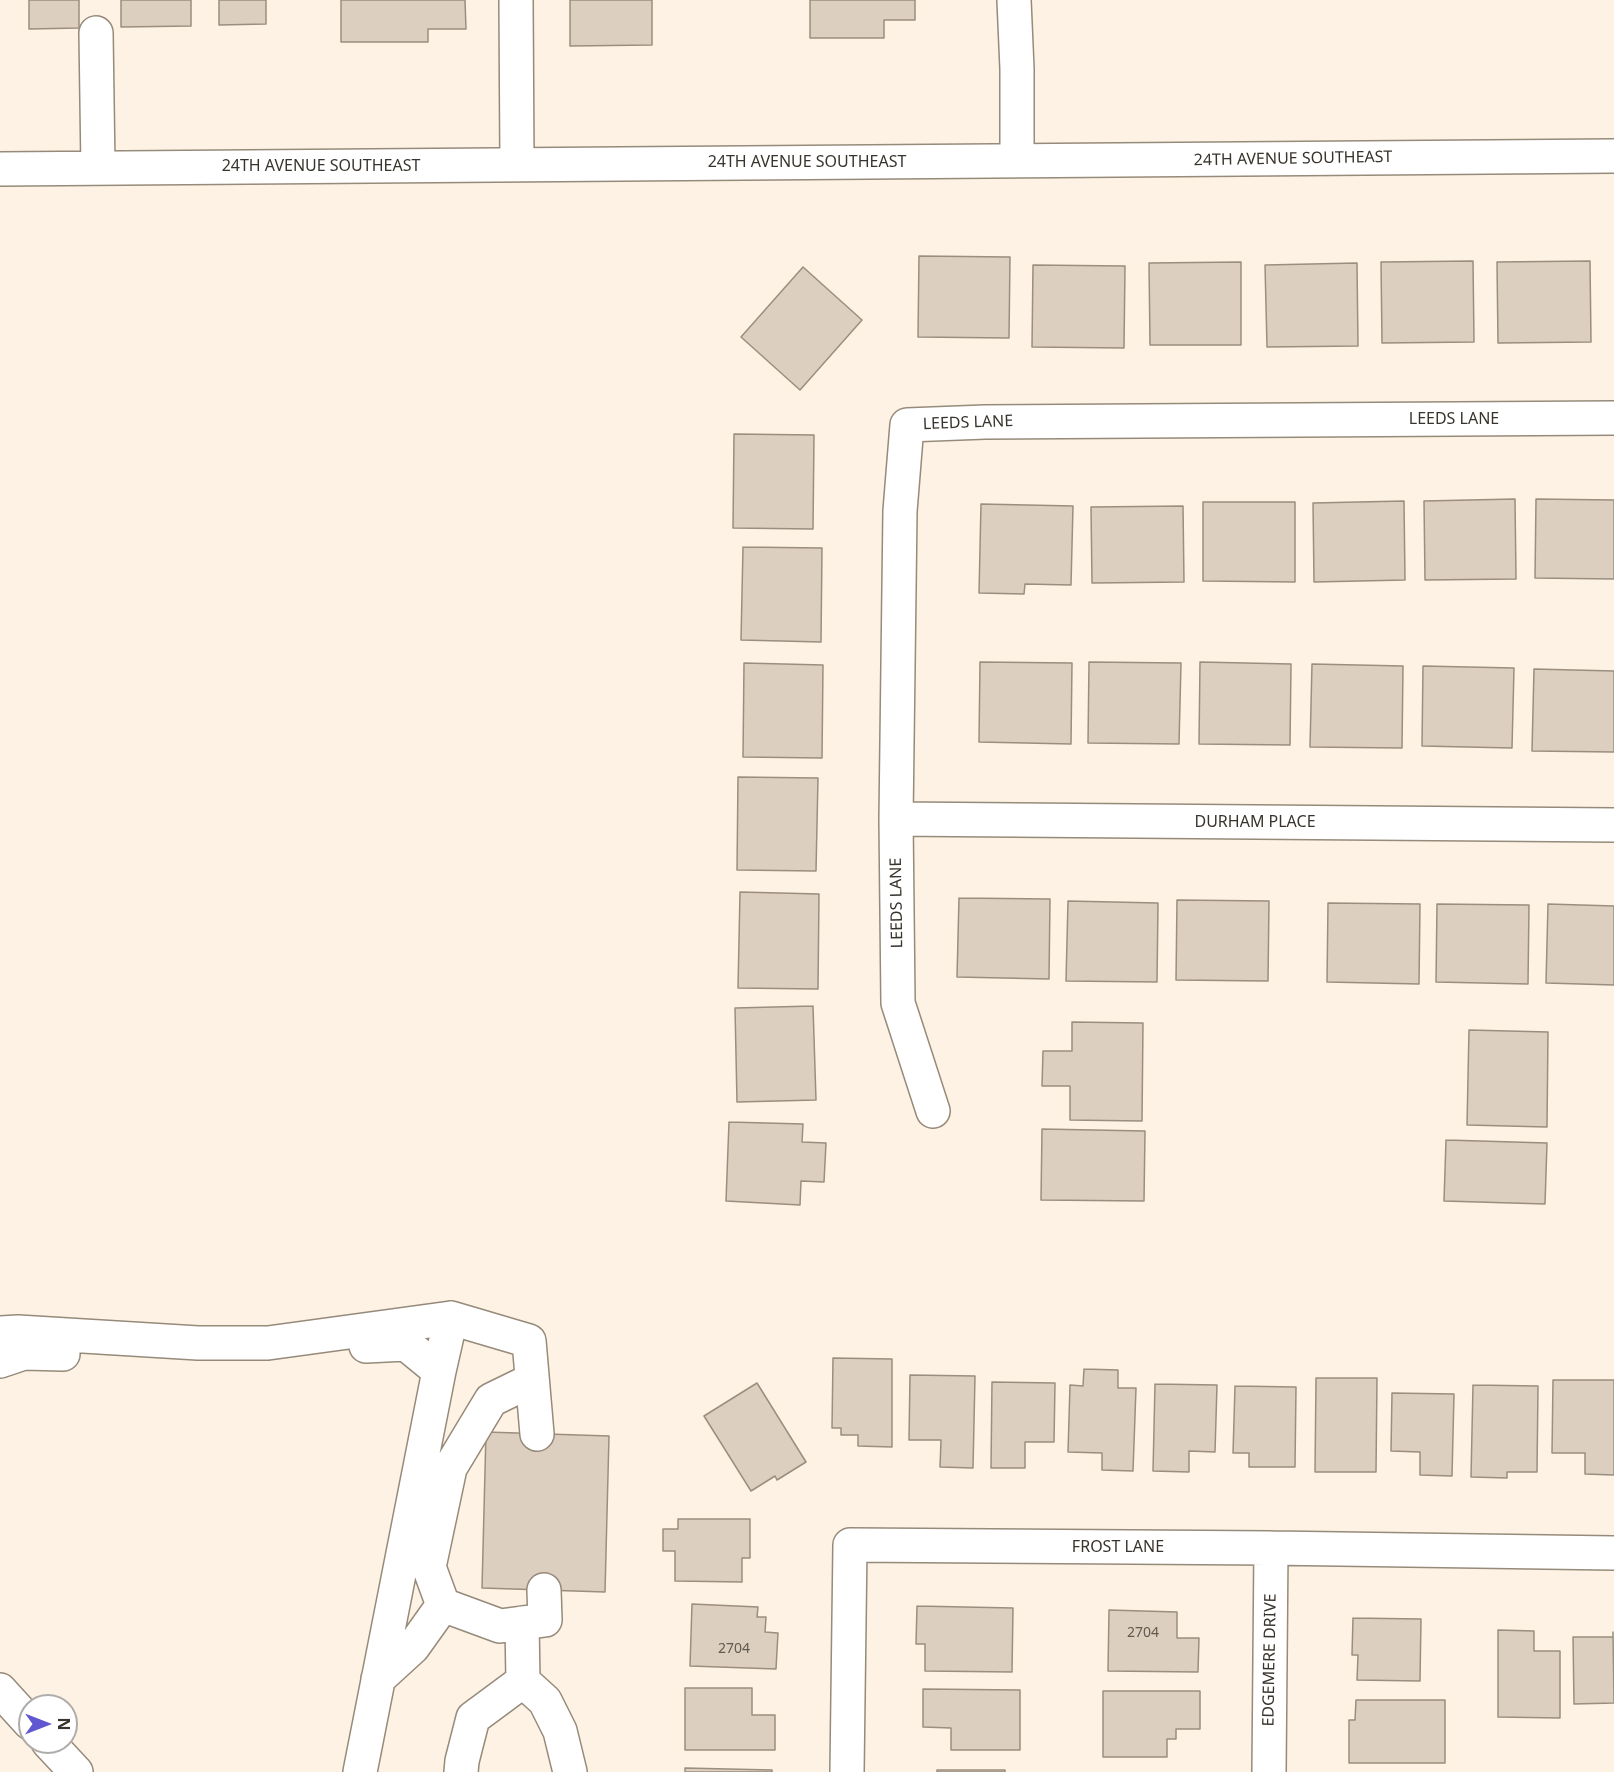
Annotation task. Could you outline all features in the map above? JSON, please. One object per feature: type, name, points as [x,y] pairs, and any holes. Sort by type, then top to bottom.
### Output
[{"type":"street","points":[[516,0],[517,164]]},
{"type":"street","points":[[1014,0],[1017,161]]},
{"type":"street","points":[[96,33],[98,168]]},
{"type":"street","name":"24TH AVENUE SOUTHEAST","points":[[0,169],[1614,156]]},
{"type":"street","name":"LEEDS LANE","points":[[933,1111],[898,1003],[896,819],[900,511],[907,425],[985,422],[1614,418]]},
{"type":"street","name":"DURHAM PLACE","points":[[896,819],[1614,825]]},
{"type":"street","points":[[360,1772],[438,1371],[451,1318]]},
{"type":"street","points":[[0,1333],[268,1343],[451,1318],[530,1341],[537,1434]]},
{"type":"street","points":[[0,1361],[24,1353],[257,1357],[362,1346],[406,1344],[438,1371]]},
{"type":"street","points":[[532,1380],[491,1400],[450,1468],[429,1567],[443,1605],[500,1626],[545,1620],[544,1590]]},
{"type":"street","name":"FROST LANE","points":[[847,1772],[850,1545],[1614,1553]]},
{"type":"street","name":"EDGEMERE DRIVE","points":[[1269,1772],[1271,1548]]},
{"type":"street","points":[[378,1679],[413,1647],[443,1605]]},
{"type":"street","points":[[522,1623],[523,1681],[545,1701],[560,1731],[570,1772]]},
{"type":"street","points":[[461,1772],[473,1718],[523,1681]]},
{"type":"street","points":[[0,1690],[18,1710]]},
{"type":"street","points":[[59,1754],[76,1772]]},
{"type":"building","points":[[29,0],[79,0],[79,28],[29,29]]},
{"type":"building","points":[[121,0],[191,0],[191,26],[121,27]]},
{"type":"building","points":[[219,0],[266,0],[266,24],[219,25]]},
{"type":"building","points":[[341,0],[465,0],[466,29],[428,29],[428,42],[341,42]]},
{"type":"building","points":[[570,0],[652,0],[652,45],[570,46]]},
{"type":"building","points":[[810,0],[915,0],[915,20],[884,20],[884,38],[810,38]]},
{"type":"building","points":[[919,256],[1010,257],[1009,338],[918,337]]},
{"type":"building","points":[[1473,261],[1474,342],[1382,343],[1381,262]]},
{"type":"building","points":[[1590,261],[1591,342],[1498,343],[1497,262]]},
{"type":"building","points":[[1241,262],[1241,345],[1150,345],[1149,263]]},
{"type":"building","points":[[1357,263],[1358,346],[1267,347],[1265,265]]},
{"type":"building","points":[[1033,265],[1125,266],[1124,348],[1032,347]]},
{"type":"building","points":[[803,267],[862,320],[800,390],[741,337]]},
{"type":"building","points":[[734,434],[814,435],[813,529],[733,528]]},
{"type":"building","points":[[1515,499],[1516,579],[1425,580],[1424,501]]},
{"type":"building","points":[[1536,499],[1614,500],[1614,579],[1535,578]]},
{"type":"building","points":[[1404,501],[1405,580],[1314,582],[1313,503]]},
{"type":"building","points":[[1203,502],[1295,502],[1295,582],[1203,581]]},
{"type":"building","points":[[981,504],[1073,506],[1071,585],[1025,584],[1024,594],[979,593]]},
{"type":"building","points":[[1183,506],[1184,582],[1092,583],[1091,507]]},
{"type":"building","points":[[743,547],[822,548],[821,642],[741,640]]},
{"type":"building","points":[[980,662],[1072,663],[1071,744],[979,742]]},
{"type":"building","points":[[1089,662],[1181,663],[1179,744],[1088,743]]},
{"type":"building","points":[[1200,662],[1291,664],[1290,745],[1199,744]]},
{"type":"building","points":[[744,663],[823,665],[822,758],[743,757]]},
{"type":"building","points":[[1312,664],[1403,666],[1402,748],[1310,747]]},
{"type":"building","points":[[1423,666],[1514,668],[1512,748],[1422,746]]},
{"type":"building","points":[[1534,669],[1614,671],[1614,752],[1532,751]]},
{"type":"building","points":[[738,777],[818,778],[816,871],[737,870]]},
{"type":"building","points":[[740,892],[819,894],[818,989],[738,988]]},
{"type":"building","points":[[959,898],[1050,899],[1049,979],[957,977]]},
{"type":"building","points":[[1177,900],[1269,901],[1268,981],[1176,980]]},
{"type":"building","points":[[1068,901],[1158,903],[1157,982],[1066,981]]},
{"type":"building","points":[[1328,903],[1420,904],[1419,984],[1327,982]]},
{"type":"building","points":[[1437,904],[1529,905],[1528,984],[1436,982]]},
{"type":"building","points":[[1548,904],[1614,906],[1614,985],[1546,983]]},
{"type":"building","points":[[813,1006],[816,1100],[737,1102],[735,1008]]},
{"type":"building","points":[[1072,1022],[1143,1023],[1142,1121],[1070,1120],[1070,1086],[1042,1086],[1043,1051],[1072,1051]]},
{"type":"building","points":[[1469,1030],[1548,1032],[1547,1127],[1467,1125]]},
{"type":"building","points":[[729,1122],[803,1124],[802,1142],[826,1143],[824,1182],[801,1181],[800,1205],[726,1201]]},
{"type":"building","points":[[1042,1129],[1145,1131],[1144,1201],[1041,1200]]},
{"type":"building","points":[[1446,1140],[1547,1143],[1545,1204],[1444,1201]]},
{"type":"building","points":[[833,1358],[892,1359],[892,1447],[858,1446],[858,1435],[841,1435],[841,1428],[832,1428]]},
{"type":"building","points":[[1084,1369],[1118,1370],[1118,1388],[1136,1388],[1133,1471],[1102,1470],[1102,1453],[1068,1452],[1070,1385],[1083,1386]]},
{"type":"building","points":[[910,1375],[975,1376],[973,1468],[940,1467],[941,1440],[909,1440]]},
{"type":"building","points":[[1316,1378],[1377,1378],[1376,1472],[1315,1472]]},
{"type":"building","points":[[1553,1380],[1614,1380],[1614,1475],[1585,1474],[1585,1453],[1552,1453]]},
{"type":"building","points":[[992,1382],[1055,1383],[1054,1442],[1025,1442],[1025,1468],[991,1468]]},
{"type":"building","points":[[757,1383],[806,1462],[777,1480],[775,1476],[751,1491],[704,1416]]},
{"type":"building","points":[[1155,1384],[1217,1385],[1215,1452],[1189,1451],[1189,1472],[1153,1471]]},
{"type":"building","points":[[1473,1385],[1538,1386],[1537,1472],[1507,1472],[1507,1478],[1471,1477]]},
{"type":"building","points":[[1235,1386],[1296,1387],[1295,1467],[1249,1467],[1249,1453],[1233,1453]]},
{"type":"building","points":[[1392,1393],[1454,1394],[1452,1476],[1420,1475],[1420,1452],[1391,1451]]},
{"type":"building","points":[[486,1432],[609,1436],[605,1592],[482,1588]]},
{"type":"building","points":[[678,1519],[750,1519],[750,1558],[742,1558],[742,1582],[675,1581],[675,1551],[663,1551],[663,1529],[678,1529]]},
{"type":"building","points":[[692,1604],[758,1607],[757,1617],[766,1617],[765,1632],[778,1633],[776,1669],[690,1666]]},
{"type":"building","points":[[917,1606],[1013,1608],[1012,1672],[925,1671],[925,1644],[916,1644]]},
{"type":"building","points":[[1109,1610],[1177,1612],[1177,1638],[1199,1638],[1198,1672],[1108,1671]]},
{"type":"building","points":[[1353,1618],[1421,1619],[1420,1681],[1357,1680],[1358,1655],[1352,1655]]},
{"type":"building","points":[[1498,1630],[1534,1631],[1534,1651],[1560,1651],[1560,1718],[1498,1717]]},
{"type":"building","points":[[1613,1632],[1614,1703],[1574,1704],[1573,1637],[1613,1637]]},
{"type":"building","points":[[685,1688],[752,1688],[752,1715],[775,1715],[775,1750],[685,1750]]},
{"type":"building","points":[[923,1689],[1020,1690],[1020,1750],[951,1750],[951,1728],[923,1727]]},
{"type":"building","points":[[1103,1691],[1200,1691],[1200,1729],[1176,1729],[1176,1739],[1167,1739],[1167,1757],[1103,1757]]},
{"type":"building","points":[[1356,1700],[1445,1700],[1445,1763],[1349,1763],[1349,1720],[1355,1720]]},
{"type":"building","points":[[685,1768],[772,1770],[772,1772],[685,1772]]},
{"type":"building","points":[[937,1770],[1005,1770],[1005,1772],[937,1772]]}]
